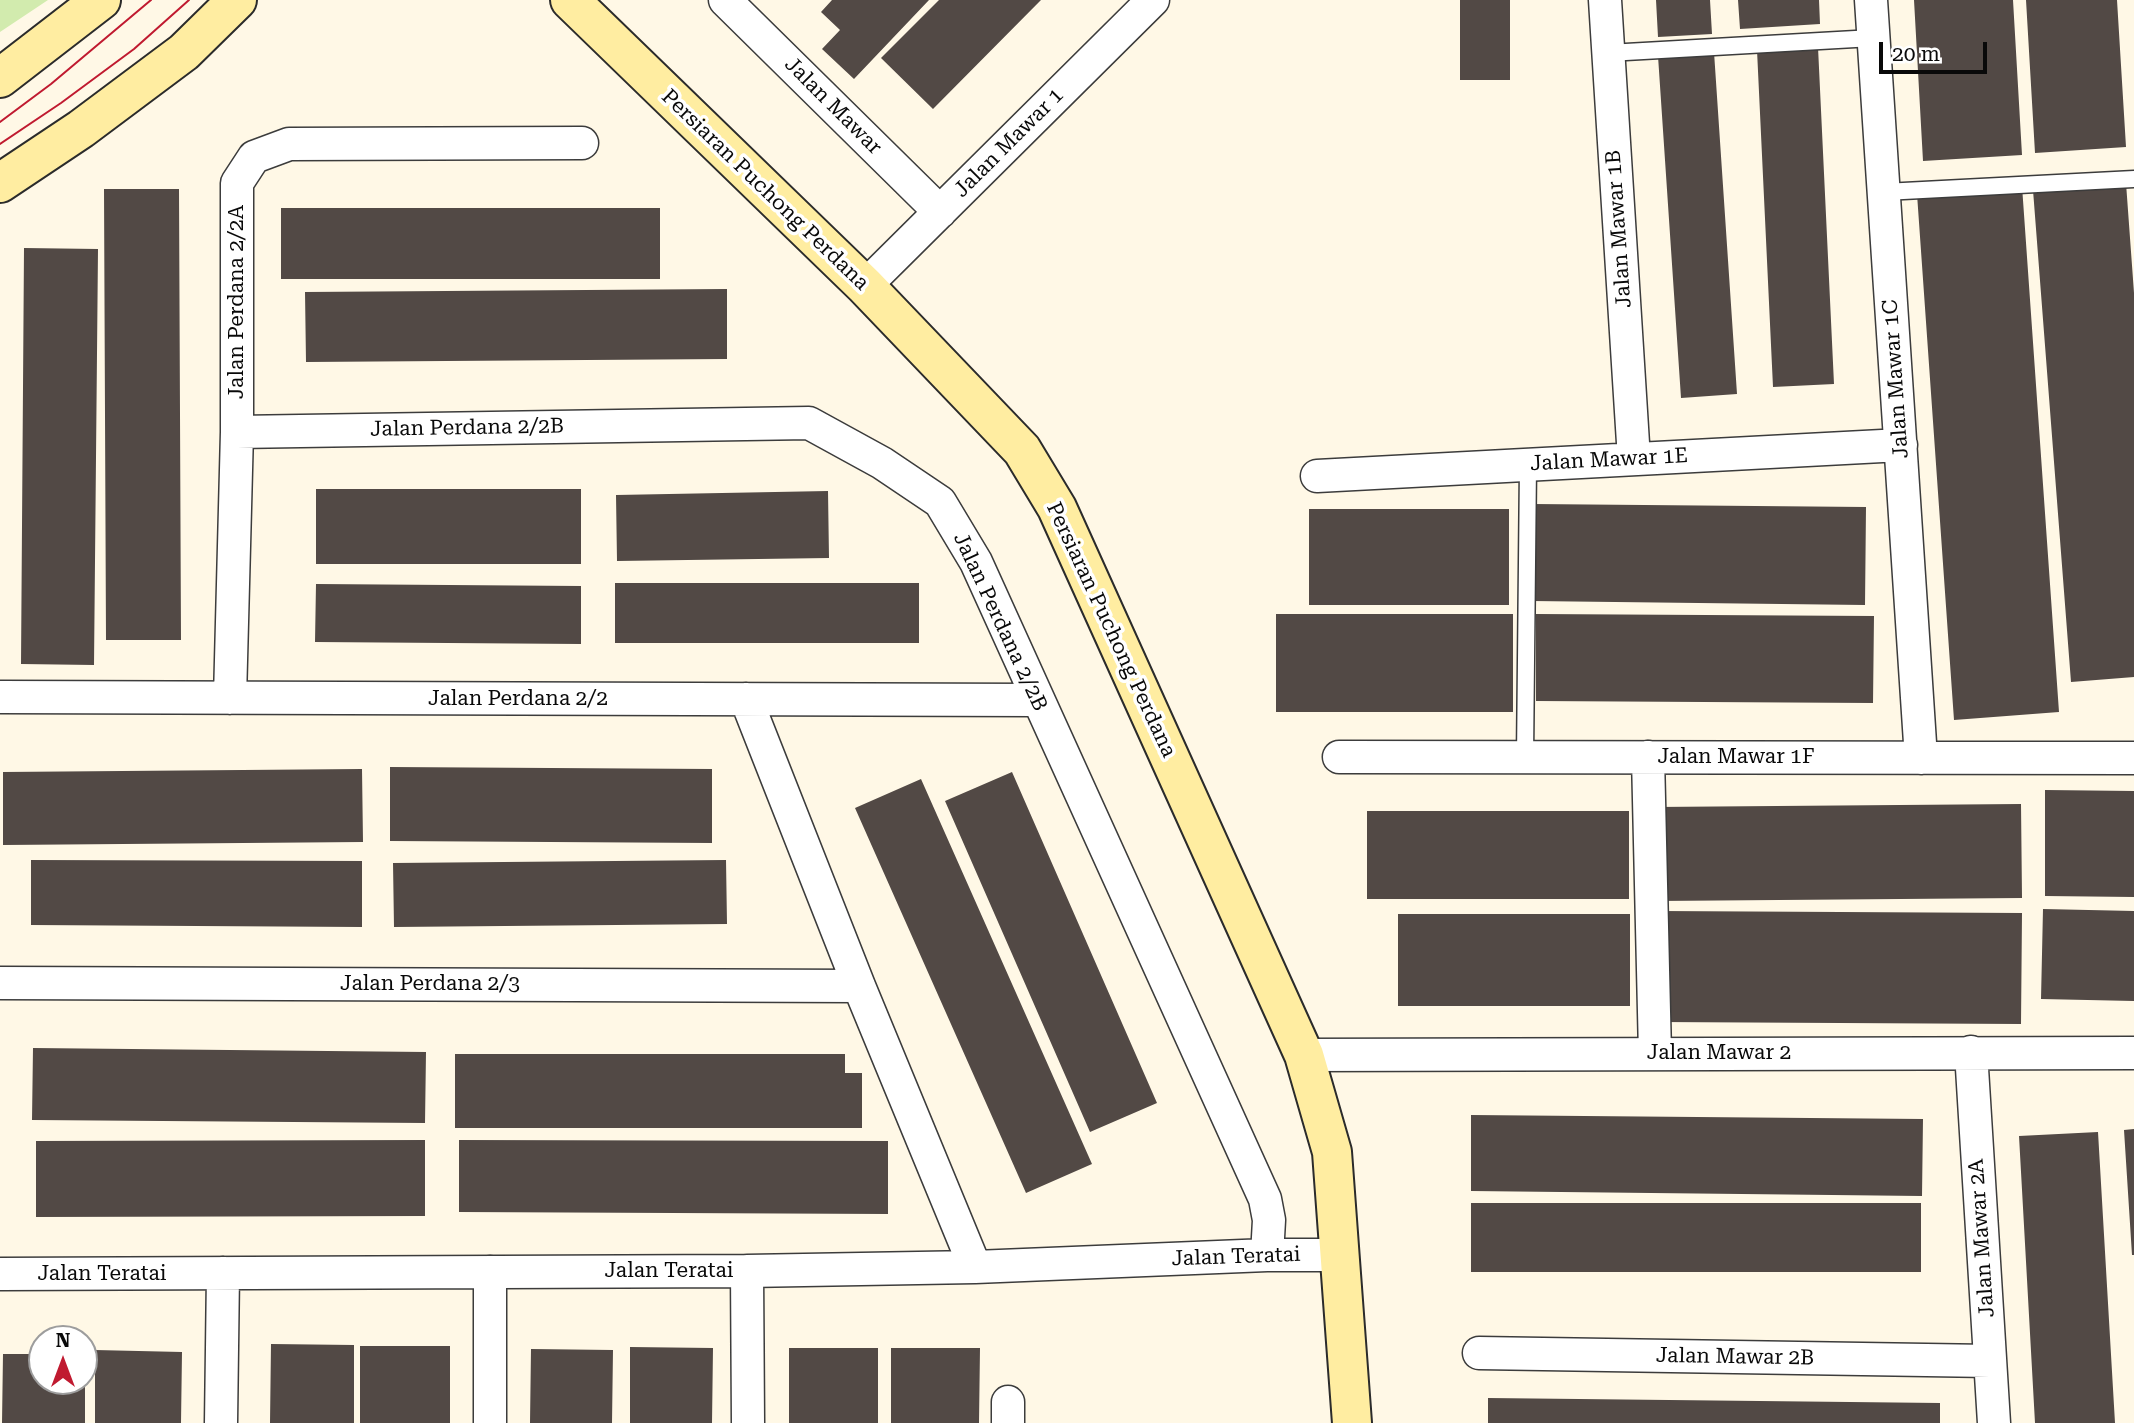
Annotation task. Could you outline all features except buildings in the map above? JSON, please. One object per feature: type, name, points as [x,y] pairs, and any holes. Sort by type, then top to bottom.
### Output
[{"type":"street","points":[[0,78],[101,0]]},
{"type":"street","points":[[0,183],[81,129],[184,52],[237,0]]},
{"type":"street","name":"Persiaran Puchong Perdana","points":[[570,0],[865,286],[1022,450],[1057,508],[1304,1055],[1332,1152],[1352,1423]]},
{"type":"street","name":"Jalan Mawar","points":[[725,0],[940,212]]},
{"type":"street","name":"Jalan Mawar 1","points":[[865,286],[1153,0]]},
{"type":"street","name":"Jalan Mawar 1B","points":[[1605,0],[1634,459]]},
{"type":"street","name":"Jalan Mawar 1C","points":[[1871,0],[1921,758]]},
{"type":"street","name":"Jalan Perdana 2/2A","points":[[230,698],[237,432],[237,183],[254,157],[289,144],[582,142]]},
{"type":"street","name":"Jalan Perdana 2/2B","points":[[237,432],[809,422],[882,463],[940,502],[976,562],[1265,1199],[1269,1220],[1267,1255]]},
{"type":"street","name":"Jalan Mawar 1E","points":[[1317,476],[1900,445]]},
{"type":"street","name":"Jalan Perdana 2/2","points":[[0,697],[1037,700]]},
{"type":"street","points":[[746,699],[859,986],[975,1267]]},
{"type":"street","name":"Jalan Mawar 1F","points":[[1339,757],[2134,758]]},
{"type":"street","points":[[1648,757],[1655,1054]]},
{"type":"street","name":"Jalan Perdana 2/3","points":[[0,983],[859,986]]},
{"type":"street","name":"Jalan Mawar 2A","points":[[1971,1052],[1994,1423]]},
{"type":"street","name":"Jalan Mawar 2","points":[[1304,1055],[2134,1053]]},
{"type":"street","name":"Jalan Teratai","points":[[0,1274],[747,1271],[975,1267],[1267,1255],[1338,1255]]},
{"type":"street","points":[[747,1271],[748,1423]]},
{"type":"street","points":[[490,1272],[490,1423]]},
{"type":"street","points":[[221,1423],[222,1273]]},
{"type":"street","name":"Jalan Mawar 2B","points":[[1479,1353],[1990,1361]]},
{"type":"lane","points":[[1608,53],[1873,38]]},
{"type":"lane","points":[[1884,192],[2134,179]]},
{"type":"lane","points":[[1525,757],[1528,465]]},
{"type":"green space","points":[[0,0],[48,0],[0,32]]},
{"type":"tram line","points":[[0,122],[51,84],[151,0]]},
{"type":"tram line","points":[[0,144],[134,49],[189,0]]}]
